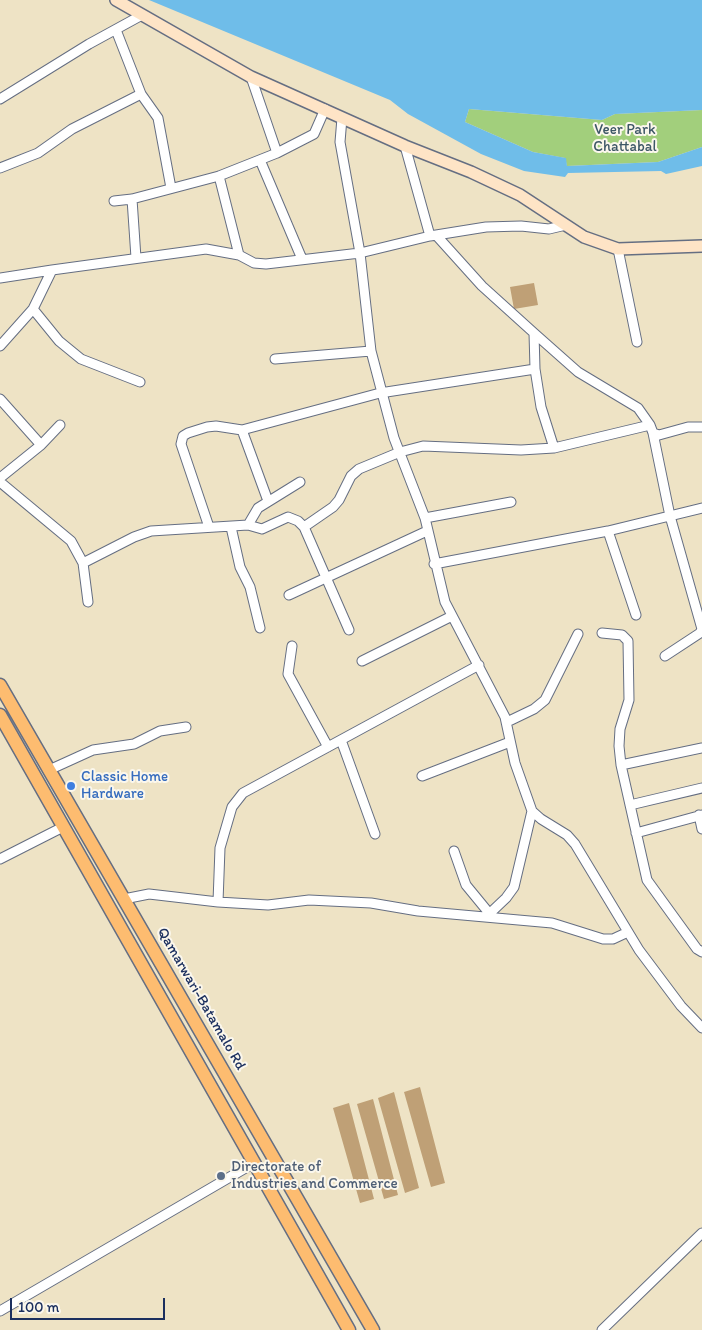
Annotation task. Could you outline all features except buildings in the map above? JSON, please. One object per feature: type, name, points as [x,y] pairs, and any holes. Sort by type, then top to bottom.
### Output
[{"type":"main road","name":"Qamarwari-Batamalo Rd","points":[[0,685],[373,1330]]},
{"type":"main road","points":[[0,715],[349,1330]]},
{"type":"main road","points":[[254,1163],[275,1161]]},
{"type":"street","points":[[116,0],[251,77],[520,195],[584,236],[618,249],[702,246]]},
{"type":"street","points":[[0,99],[142,15]]},
{"type":"street","points":[[116,30],[142,94],[154,111],[159,123],[171,188]]},
{"type":"street","points":[[251,77],[277,153]]},
{"type":"street","points":[[1,165],[38,153],[72,130],[142,94]]},
{"type":"street","points":[[114,200],[132,199],[219,176],[277,153],[314,134],[325,109]]},
{"type":"street","points":[[342,118],[340,142],[360,253],[371,351],[380,393],[425,518],[434,564],[445,602],[507,722],[510,742],[532,811],[575,844],[628,932],[676,998],[702,1028]]},
{"type":"street","points":[[405,146],[433,235],[482,286],[578,372],[638,408],[652,429],[670,516],[702,629],[700,633],[665,656]]},
{"type":"street","points":[[260,160],[302,260]]},
{"type":"street","points":[[219,176],[240,255]]},
{"type":"street","points":[[132,199],[136,258]]},
{"type":"street","points":[[0,278],[206,249],[240,255],[259,263],[302,260],[360,253],[433,235],[486,227],[549,229],[566,225]]},
{"type":"street","points":[[618,249],[637,342]]},
{"type":"street","points":[[0,346],[34,309],[52,270]]},
{"type":"street","points":[[34,309],[59,341],[80,359],[140,382]]},
{"type":"street","points":[[534,333],[535,369],[541,407],[554,448]]},
{"type":"street","points":[[275,359],[371,351]]},
{"type":"street","points":[[209,527],[181,440],[188,433],[216,426],[242,430],[380,393],[535,369]]},
{"type":"street","points":[[0,399],[41,445]]},
{"type":"street","points":[[0,478],[41,445],[60,425]]},
{"type":"street","points":[[304,527],[333,507],[339,500],[351,476],[359,469],[400,452],[436,445],[520,450],[554,448],[652,429],[662,434],[688,427],[702,427]]},
{"type":"street","points":[[242,430],[268,501]]},
{"type":"street","points":[[0,482],[71,541],[83,563],[88,602]]},
{"type":"street","points":[[248,525],[254,512],[268,501],[300,482]]},
{"type":"street","points":[[425,518],[511,502]]},
{"type":"street","points":[[434,564],[608,531],[702,508]]},
{"type":"street","points":[[83,563],[134,537],[151,531],[248,525],[265,528],[288,518],[298,521],[304,527],[349,630]]},
{"type":"street","points":[[232,527],[240,567],[248,582],[260,628]]},
{"type":"street","points":[[289,595],[427,531]]},
{"type":"street","points":[[608,531],[636,615]]},
{"type":"street","points":[[362,661],[452,616]]},
{"type":"street","points":[[602,633],[622,635],[627,638],[629,645],[629,700],[619,738],[621,765],[647,880],[697,949],[702,952]]},
{"type":"street","points":[[507,722],[534,709],[545,700],[578,634]]},
{"type":"street","points":[[292,646],[288,674],[328,747]]},
{"type":"street","points":[[218,902],[220,848],[232,807],[243,792],[479,665]]},
{"type":"street","points":[[48,770],[93,750],[134,744],[160,731],[186,727]]},
{"type":"street","points":[[341,740],[375,834]]},
{"type":"street","points":[[422,776],[510,742]]},
{"type":"street","points":[[621,765],[702,748]]},
{"type":"street","points":[[630,805],[702,788]]},
{"type":"street","points":[[488,915],[506,898],[514,887],[532,811]]},
{"type":"street","points":[[636,833],[700,815],[702,829]]},
{"type":"street","points":[[0,859],[63,827]]},
{"type":"street","points":[[454,852],[466,885],[488,915]]},
{"type":"street","points":[[124,899],[148,894],[218,902],[268,905],[310,900],[362,903],[418,911],[488,915],[552,923],[603,939],[613,939],[628,932]]},
{"type":"street","points":[[0,1311],[254,1163]]},
{"type":"street","points":[[602,1330],[702,1233]]},
{"type":"green space","name":"Veer Park Chattabal","points":[[469,109],[602,120],[615,114],[702,110],[702,147],[658,162],[567,166],[565,158],[533,152],[465,122]]},
{"type":"water","points":[[149,0],[702,0],[702,110],[615,114],[602,120],[469,109],[465,122],[533,152],[566,158],[567,166],[658,162],[702,147],[702,166],[666,174],[661,171],[568,173],[565,177],[524,171],[481,154],[408,114],[390,100]]},
{"type":"place","name":"Classic Home Hardware","points":[[71,786]]},
{"type":"place","name":"Directorate of Industries and Commerce","points":[[221,1176]]}]
